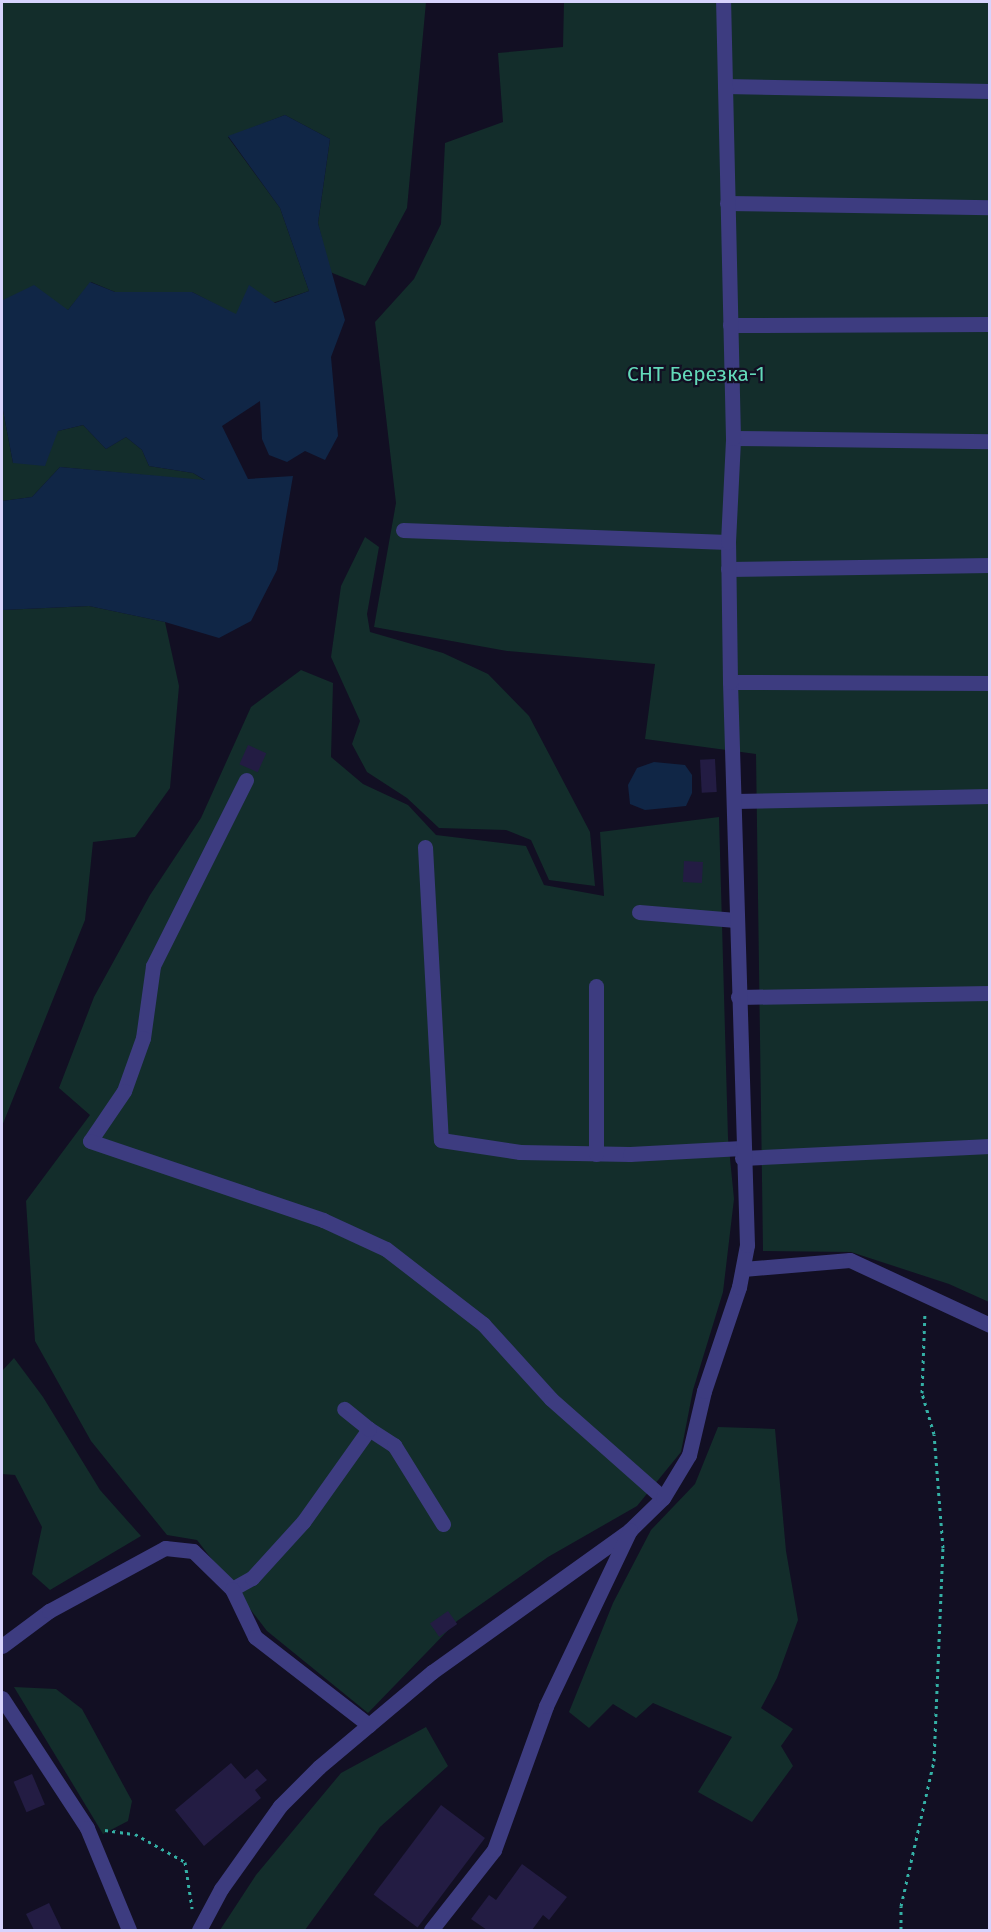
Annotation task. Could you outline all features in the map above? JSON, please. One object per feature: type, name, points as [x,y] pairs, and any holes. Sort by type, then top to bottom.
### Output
[{"type":"street","points":[[199,1930],[221,1889],[280,1806],[369,1725],[432,1672],[630,1530],[663,1498],[689,1455],[743,1269],[747,1245],[742,1153],[730,682],[728,542],[733,438],[723,2]]},
{"type":"street","points":[[725,86],[990,91]]},
{"type":"street","points":[[727,203],[990,207]]},
{"type":"street","points":[[730,325],[990,324]]},
{"type":"street","points":[[733,438],[990,441]]},
{"type":"street","points":[[403,530],[728,542]]},
{"type":"street","points":[[729,569],[990,565]]},
{"type":"street","points":[[730,682],[990,683]]},
{"type":"street","points":[[246,780],[153,966],[139,1049],[124,1091],[90,1141],[323,1220],[386,1249],[483,1324],[551,1399],[663,1498]]},
{"type":"street","points":[[734,801],[990,796]]},
{"type":"street","points":[[426,847],[441,1140],[520,1152],[596,1154],[742,1153],[990,1146]]},
{"type":"street","points":[[639,912],[736,920]]},
{"type":"street","points":[[596,986],[596,1154]]},
{"type":"street","points":[[738,997],[990,993]]},
{"type":"street","points":[[743,1269],[850,1260],[990,1325]]},
{"type":"street","points":[[344,1410],[394,1445],[443,1524]]},
{"type":"street","points":[[232,1589],[252,1578],[303,1522],[369,1429]]},
{"type":"street","points":[[431,1930],[494,1851],[546,1706],[630,1530]]},
{"type":"street","points":[[2,1646],[50,1611],[165,1548],[192,1551],[232,1589],[255,1637],[314,1679],[369,1725]]},
{"type":"street","points":[[2,1698],[87,1828],[129,1930]]},
{"type":"path","points":[[902,1930],[901,1906],[934,1761],[943,1548],[934,1434],[922,1393],[926,1294]]},
{"type":"path","points":[[87,1828],[135,1834],[185,1862],[193,1910]]},
{"type":"green space","points":[[2,2],[426,2],[407,208],[365,286],[330,272],[318,223],[330,139],[285,115],[228,137],[280,208],[309,291],[236,315],[192,292],[115,292],[91,282],[68,310],[4,300],[2,322]]},
{"type":"green space","name":"СНТ Березка-1","points":[[564,2],[989,2],[989,1302],[949,1284],[851,1252],[763,1251],[756,754],[645,739],[655,664],[507,651],[374,627],[396,503],[375,322],[414,279],[441,224],[445,143],[503,122],[498,53],[563,47]]},
{"type":"green space","points":[[2,405],[13,463],[58,431],[83,425],[106,449],[126,437],[142,450],[149,466],[193,473],[206,481],[60,467],[32,497],[2,501]]},
{"type":"green space","points":[[365,537],[379,547],[367,614],[370,632],[443,653],[488,674],[529,716],[590,832],[595,886],[549,880],[531,840],[506,830],[439,828],[407,798],[367,772],[352,744],[360,721],[331,657],[341,586]]},
{"type":"green space","points":[[89,606],[165,622],[179,686],[170,788],[135,837],[93,842],[85,920],[2,1126],[2,610]]},
{"type":"green space","points":[[301,670],[333,683],[331,757],[363,784],[408,805],[436,835],[526,846],[544,885],[604,896],[600,832],[719,817],[728,1138],[734,1199],[723,1292],[693,1390],[681,1452],[637,1506],[548,1557],[457,1621],[368,1713],[267,1631],[197,1540],[167,1535],[91,1441],[35,1341],[26,1201],[90,1115],[59,1088],[94,997],[150,895],[201,818],[251,707]]},
{"type":"green space","points":[[14,1358],[43,1397],[100,1490],[141,1536],[50,1590],[32,1574],[42,1527],[15,1475],[2,1474],[2,1371]]},
{"type":"green space","points":[[718,1427],[775,1429],[786,1551],[798,1620],[777,1678],[761,1708],[793,1729],[781,1746],[793,1766],[752,1822],[698,1792],[732,1737],[653,1703],[636,1718],[613,1704],[589,1728],[569,1712],[613,1603],[651,1530],[695,1484]]},
{"type":"green space","points":[[14,1687],[56,1689],[82,1709],[132,1801],[128,1821],[103,1834]]},
{"type":"green space","points":[[426,1727],[448,1766],[380,1827],[305,1930],[220,1930],[256,1875],[341,1773]]},
{"type":"water","points":[[285,115],[330,139],[318,223],[345,320],[331,357],[338,436],[325,460],[305,451],[287,462],[269,455],[262,439],[260,401],[222,426],[248,479],[293,476],[277,570],[251,621],[219,638],[165,622],[89,606],[2,610],[2,501],[32,497],[60,467],[205,480],[193,473],[149,466],[142,450],[126,437],[106,449],[83,425],[58,431],[45,466],[13,463],[2,405],[3,300],[34,285],[68,310],[90,282],[115,292],[192,292],[236,314],[249,285],[275,303],[309,291],[280,208],[228,136]]},
{"type":"water","points":[[654,762],[685,765],[692,775],[692,793],[686,806],[645,810],[630,804],[628,785],[637,768]]},
{"type":"building","points":[[248,745],[266,753],[258,772],[239,764]]},
{"type":"building","points":[[715,759],[717,792],[702,793],[700,760]]},
{"type":"building","points":[[684,861],[703,862],[702,883],[683,882]]},
{"type":"building","points":[[448,1611],[457,1624],[439,1637],[430,1624]]},
{"type":"building","points":[[231,1763],[245,1779],[257,1769],[267,1780],[255,1790],[261,1798],[204,1846],[175,1810]]},
{"type":"building","points":[[32,1774],[45,1804],[26,1812],[14,1782]]},
{"type":"building","points":[[441,1805],[485,1838],[418,1928],[374,1894]]},
{"type":"building","points":[[522,1864],[567,1897],[549,1920],[543,1915],[532,1930],[487,1930],[471,1919],[489,1895],[496,1900]]},
{"type":"building","points":[[49,1903],[62,1930],[34,1930],[26,1914]]}]
